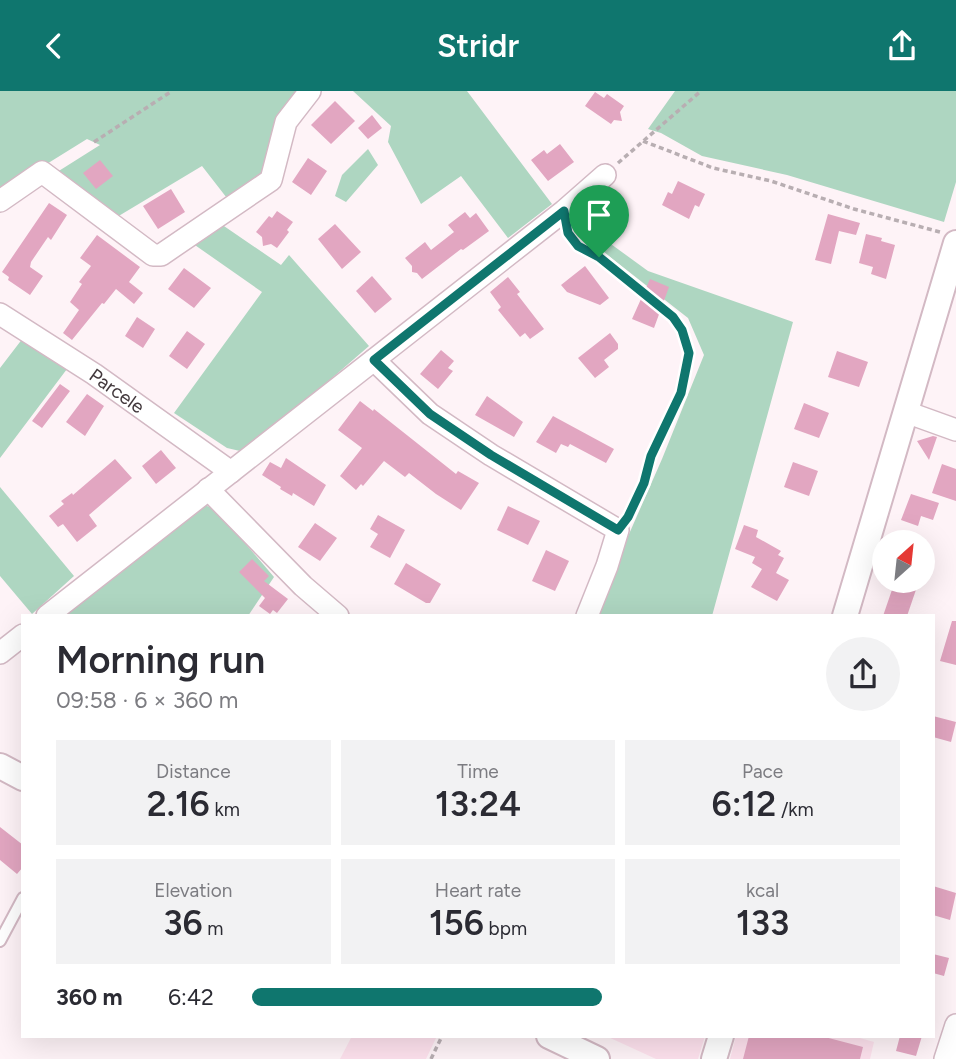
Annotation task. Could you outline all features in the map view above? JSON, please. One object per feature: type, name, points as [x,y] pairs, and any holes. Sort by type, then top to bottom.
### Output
[{"type":"street","points":[[0,201],[42,172],[153,255],[161,255],[271,180],[286,122],[310,91]]},
{"type":"street","points":[[50,614],[564,211],[605,175]]},
{"type":"street","points":[[846,614],[906,412],[950,238]]},
{"type":"street","name":"Parcele","points":[[0,314],[94,374],[231,472]]},
{"type":"street","points":[[374,360],[430,414],[491,455],[618,530],[588,614]]},
{"type":"street","points":[[906,412],[956,430]]},
{"type":"street","points":[[208,489],[303,586],[336,614]]},
{"type":"street","points":[[0,653],[21,637]]},
{"type":"street","points":[[0,766],[21,777]]},
{"type":"street","points":[[945,1059],[956,1025]]},
{"type":"street","points":[[553,1038],[597,1059]]},
{"type":"street","points":[[714,1059],[720,1038]]},
{"type":"lane","points":[[0,941],[21,902]]},
{"type":"path","points":[[94,142],[172,91]]},
{"type":"path","points":[[605,175],[701,91]]},
{"type":"path","points":[[643,141],[713,168],[771,181],[950,238]]},
{"type":"path","points":[[564,211],[568,233],[578,246],[599,257],[673,317],[682,330],[689,353],[681,393],[651,456],[639,494],[618,530]]},
{"type":"path","points":[[431,1059],[441,1038]]},
{"type":"shaded area","points":[[351,1038],[436,1038],[426,1059],[340,1059]]},
{"type":"shaded area","points":[[610,1038],[704,1038],[698,1059],[656,1059]]},
{"type":"shaded area","points":[[735,1038],[860,1038],[874,1042],[870,1059],[730,1059]]},
{"type":"green space","points":[[0,91],[302,91],[275,119],[264,178],[230,202],[202,166],[117,217],[54,174],[100,145],[87,139],[0,193]]},
{"type":"green space","points":[[353,91],[467,91],[552,204],[508,238],[461,176],[421,204],[388,142],[391,126]]},
{"type":"green space","points":[[675,91],[956,91],[956,182],[944,222],[787,175],[702,156],[661,133],[648,129]]},
{"type":"green space","points":[[368,149],[378,165],[346,202],[335,196],[342,175]]},
{"type":"green space","points":[[571,215],[648,271],[793,322],[713,614],[594,614],[704,355],[688,318],[587,239]]},
{"type":"green space","points":[[221,224],[281,265],[289,255],[369,346],[309,398],[240,451],[227,448],[174,413],[262,292],[192,243]]},
{"type":"green space","points":[[23,338],[67,369],[0,458],[0,368]]},
{"type":"green space","points":[[0,487],[74,576],[32,614],[0,576]]},
{"type":"green space","points":[[204,505],[216,509],[274,577],[249,614],[66,614]]},
{"type":"building","points":[[595,92],[604,98],[607,94],[624,106],[620,112],[622,121],[614,120],[611,124],[585,106]]},
{"type":"building","points":[[335,101],[355,121],[331,144],[311,125]]},
{"type":"building","points":[[372,115],[382,128],[368,139],[358,128]]},
{"type":"building","points":[[560,144],[574,162],[548,181],[531,160],[544,150],[547,154]]},
{"type":"building","points":[[308,158],[327,171],[311,195],[292,182]]},
{"type":"building","points":[[100,160],[113,176],[96,189],[83,173]]},
{"type":"building","points":[[678,181],[705,194],[699,207],[695,205],[689,219],[662,205],[668,192],[672,194]]},
{"type":"building","points":[[171,189],[185,212],[158,229],[143,206]]},
{"type":"building","points":[[49,203],[67,215],[51,240],[48,237],[31,262],[30,267],[43,276],[30,295],[8,280],[9,277],[2,272]]},
{"type":"building","points":[[277,211],[293,222],[287,230],[289,232],[277,248],[271,244],[263,246],[262,237],[256,232],[269,216],[272,218]]},
{"type":"building","points":[[465,212],[470,218],[476,213],[489,231],[422,279],[412,272],[412,266],[405,258],[425,242],[431,250],[454,232],[448,225]]},
{"type":"building","points":[[828,214],[860,223],[856,235],[839,231],[831,264],[815,260]]},
{"type":"building","points":[[335,224],[361,252],[342,269],[318,239]]},
{"type":"building","points":[[866,234],[895,245],[886,279],[871,274],[873,267],[859,263]]},
{"type":"building","points":[[97,235],[140,267],[129,282],[143,293],[134,304],[116,289],[72,340],[63,333],[79,310],[70,302],[82,284],[79,282],[91,266],[80,258]]},
{"type":"building","points":[[585,266],[609,298],[600,305],[567,292],[561,285]]},
{"type":"building","points":[[184,268],[211,288],[194,308],[168,289]]},
{"type":"building","points":[[372,276],[392,299],[375,313],[356,291]]},
{"type":"building","points":[[508,277],[520,292],[517,294],[544,329],[530,339],[525,333],[520,337],[498,310],[501,307],[490,292]]},
{"type":"building","points":[[650,279],[669,287],[654,328],[632,319]]},
{"type":"building","points":[[137,317],[155,329],[143,348],[125,336]]},
{"type":"building","points":[[187,331],[205,344],[187,369],[169,356]]},
{"type":"building","points":[[610,333],[618,344],[618,349],[604,360],[609,367],[595,378],[578,358]]},
{"type":"building","points":[[441,350],[454,361],[448,368],[453,371],[438,389],[420,374]]},
{"type":"building","points":[[837,351],[868,362],[859,387],[828,377]]},
{"type":"building","points":[[60,384],[70,391],[42,428],[32,421]]},
{"type":"building","points":[[87,394],[104,406],[85,436],[66,422]]},
{"type":"building","points":[[487,396],[523,422],[514,437],[475,415]]},
{"type":"building","points":[[360,401],[373,411],[374,409],[456,474],[458,471],[479,483],[461,510],[409,473],[405,477],[384,461],[363,486],[361,484],[356,490],[340,476],[362,448],[338,430]]},
{"type":"building","points":[[804,403],[829,413],[819,438],[794,429]]},
{"type":"building","points":[[553,416],[614,449],[606,463],[570,444],[568,447],[561,444],[556,453],[536,442]]},
{"type":"building","points":[[937,437],[929,460],[917,441]]},
{"type":"building","points":[[161,450],[176,468],[156,484],[142,466]]},
{"type":"building","points":[[286,458],[326,485],[314,506],[293,493],[292,496],[280,489],[281,487],[262,475],[270,462],[281,468]]},
{"type":"building","points":[[115,459],[132,478],[89,515],[97,526],[77,542],[63,524],[58,527],[49,516],[64,504],[61,501],[72,493],[73,495]]},
{"type":"building","points":[[793,462],[818,471],[809,496],[784,487]]},
{"type":"building","points":[[942,464],[956,469],[956,501],[932,493]]},
{"type":"building","points":[[911,494],[939,503],[933,520],[921,516],[918,526],[901,520]]},
{"type":"building","points":[[508,506],[540,521],[528,545],[497,530]]},
{"type":"building","points":[[378,515],[405,530],[390,558],[370,547],[378,534],[370,529]]},
{"type":"building","points":[[315,523],[337,538],[320,561],[298,547]]},
{"type":"building","points":[[744,525],[758,530],[756,537],[781,551],[778,555],[784,558],[776,573],[789,580],[777,601],[751,587],[762,569],[752,563],[755,557],[735,549]]},
{"type":"building","points":[[546,550],[569,561],[555,591],[532,581]]},
{"type":"building","points":[[252,559],[269,576],[264,581],[288,599],[277,613],[273,610],[270,614],[259,606],[265,598],[239,572]]},
{"type":"building","points":[[406,563],[441,584],[430,603],[394,584]]},
{"type":"building","points":[[891,593],[915,593],[908,614],[884,614]]},
{"type":"building","points":[[952,621],[956,621],[956,665],[940,661]]},
{"type":"building","points":[[935,717],[956,722],[951,742],[935,738]]},
{"type":"building","points":[[0,827],[21,843],[21,869],[17,874],[0,860]]},
{"type":"building","points":[[935,887],[956,893],[950,920],[935,916]]},
{"type":"building","points":[[935,954],[949,958],[944,976],[935,974]]},
{"type":"building","points":[[748,1038],[829,1038],[863,1047],[860,1059],[743,1059]]},
{"type":"building","points":[[899,1038],[921,1038],[916,1056],[896,1051]]},
{"type":"route","points":[[564,211],[568,233],[578,246],[599,257],[673,317],[682,330],[689,353],[681,393],[651,456],[644,483],[628,517],[618,530],[491,455],[430,414],[374,360],[564,211]]}]
